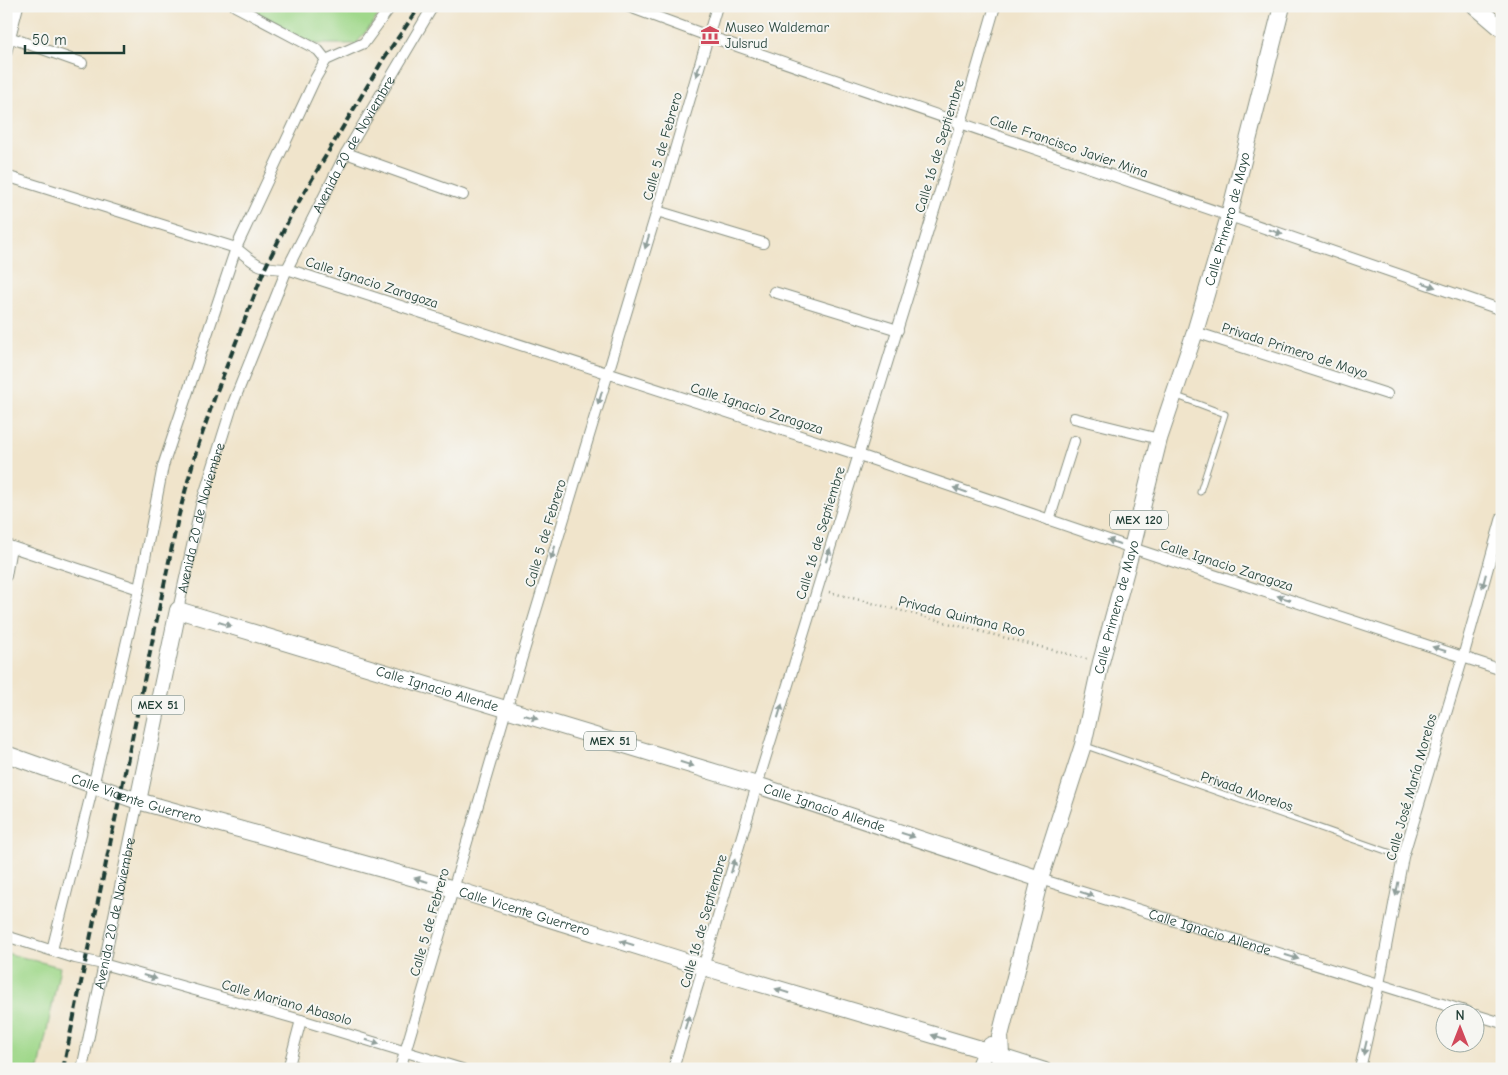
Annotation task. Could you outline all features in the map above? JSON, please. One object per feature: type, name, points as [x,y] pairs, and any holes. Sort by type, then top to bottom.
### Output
[{"type":"main road","name":"Calle Primero de Mayo","points":[[1000,1062],[1000,1036],[1040,879],[1083,746],[1101,662],[1159,439],[1195,332],[1229,216],[1282,6]]},
{"type":"main road","points":[[1475,6],[1502,29]]},
{"type":"main road","name":"Calle Ignacio Allende","points":[[178,610],[757,784],[1040,879]]},
{"type":"main road","name":"Avenida 20 de Noviembre","points":[[138,801],[178,610]]},
{"type":"main road","name":"Calle Vicente Guerrero","points":[[6,754],[138,801],[454,889],[704,967],[984,1051],[1000,1062]]},
{"type":"main road","points":[[978,1069],[984,1051],[1000,1036]]},
{"type":"street","points":[[6,53],[8,37],[18,6]]},
{"type":"street","points":[[236,6],[318,50],[326,60]]},
{"type":"street","points":[[52,950],[139,589],[163,466],[236,248],[315,79],[326,60],[364,43],[391,6]]},
{"type":"street","name":"Avenida 20 de Noviembre","points":[[178,610],[201,505],[232,406],[288,269],[346,153],[433,6]]},
{"type":"street","name":"Calle Francisco Javier Mina","points":[[627,6],[708,36],[1502,310]]},
{"type":"street","name":"Calle 5 de Febrero","points":[[400,1069],[717,6]]},
{"type":"street","name":"Calle 16 de Septiembre","points":[[673,1069],[757,784],[898,330],[995,6]]},
{"type":"street","points":[[8,37],[82,63]]},
{"type":"street","points":[[346,153],[463,195]]},
{"type":"street","name":"Calle Ignacio Zaragoza","points":[[6,176],[236,248],[257,264],[266,268],[288,269],[859,455],[1132,548],[1502,670]]},
{"type":"street","points":[[657,211],[763,242]]},
{"type":"street","points":[[774,292],[898,330]]},
{"type":"street","name":"Privada Primero de Mayo","points":[[1195,332],[1387,394]]},
{"type":"street","points":[[1074,418],[1159,439]]},
{"type":"street","points":[[1049,520],[1074,441]]},
{"type":"street","name":"Calle José María Morelos","points":[[1360,1069],[1404,857],[1502,517]]},
{"type":"street","points":[[6,576],[9,546],[139,589]]},
{"type":"street","name":"Avenida 20 de Noviembre","points":[[82,1069],[138,801]]},
{"type":"street","name":"Calle Ignacio Allende","points":[[1040,879],[1436,1002]]},
{"type":"street","name":"Calle Mariano Abasolo","points":[[6,936],[75,958],[103,964],[301,1020],[462,1069]]},
{"type":"street","points":[[1486,1018],[1502,1023]]},
{"type":"street","points":[[288,1069],[301,1020]]},
{"type":"street","name":"Calle Vicente Guerrero","points":[[1000,1062],[1045,1069]]},
{"type":"lane","points":[[1174,395],[1225,414],[1200,492]]},
{"type":"lane","name":"Privada Morelos","points":[[1083,746],[1404,857]]},
{"type":"path","name":"Privada Quintana Roo","points":[[818,589],[1101,662]]},
{"type":"green space","points":[[248,6],[386,6],[356,44],[314,44],[277,27]]},
{"type":"green space","points":[[6,953],[60,967],[39,1069],[6,1069]]},
{"type":"railway","points":[[63,1069],[178,518],[195,455],[215,396],[265,268],[292,213],[384,58],[420,6]]},
{"type":"place","name":"Museo Waldemar Julsrud","points":[[710,35]]}]
